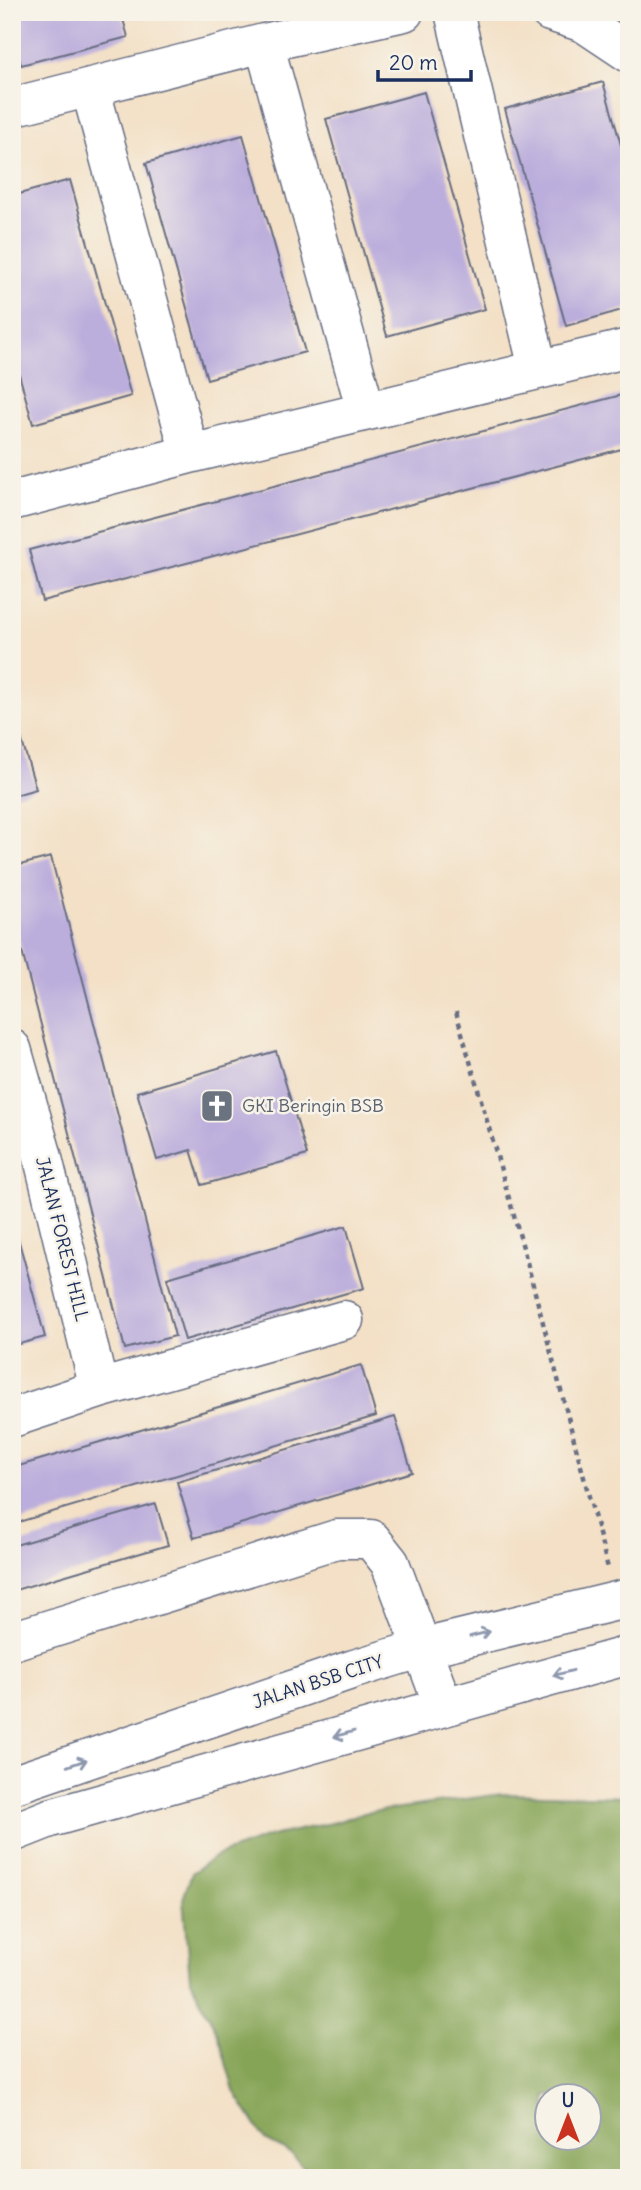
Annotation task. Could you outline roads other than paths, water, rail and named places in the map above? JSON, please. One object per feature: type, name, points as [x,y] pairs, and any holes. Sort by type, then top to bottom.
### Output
[{"type":"street","points":[[12,107],[264,43],[404,12]]},
{"type":"street","points":[[454,12],[538,369]]},
{"type":"street","points":[[550,12],[584,23],[629,53]]},
{"type":"street","points":[[264,43],[366,411]]},
{"type":"street","points":[[90,87],[190,454]]},
{"type":"street","points":[[12,501],[190,454],[629,348]]},
{"type":"street","name":"JALAN FOREST HILL","points":[[12,1049],[42,1154],[99,1389]]},
{"type":"street","points":[[12,1418],[99,1389],[344,1320]]},
{"type":"street","points":[[12,1641],[337,1539],[371,1539],[390,1563],[443,1706]]},
{"type":"street","name":"JALAN BSB CITY","points":[[12,1785],[423,1648],[623,1598]]},
{"type":"street","points":[[12,1833],[50,1818],[629,1655]]},
{"type":"place","name":"GKI Beringin BSB","points":[[217,1106]]}]
